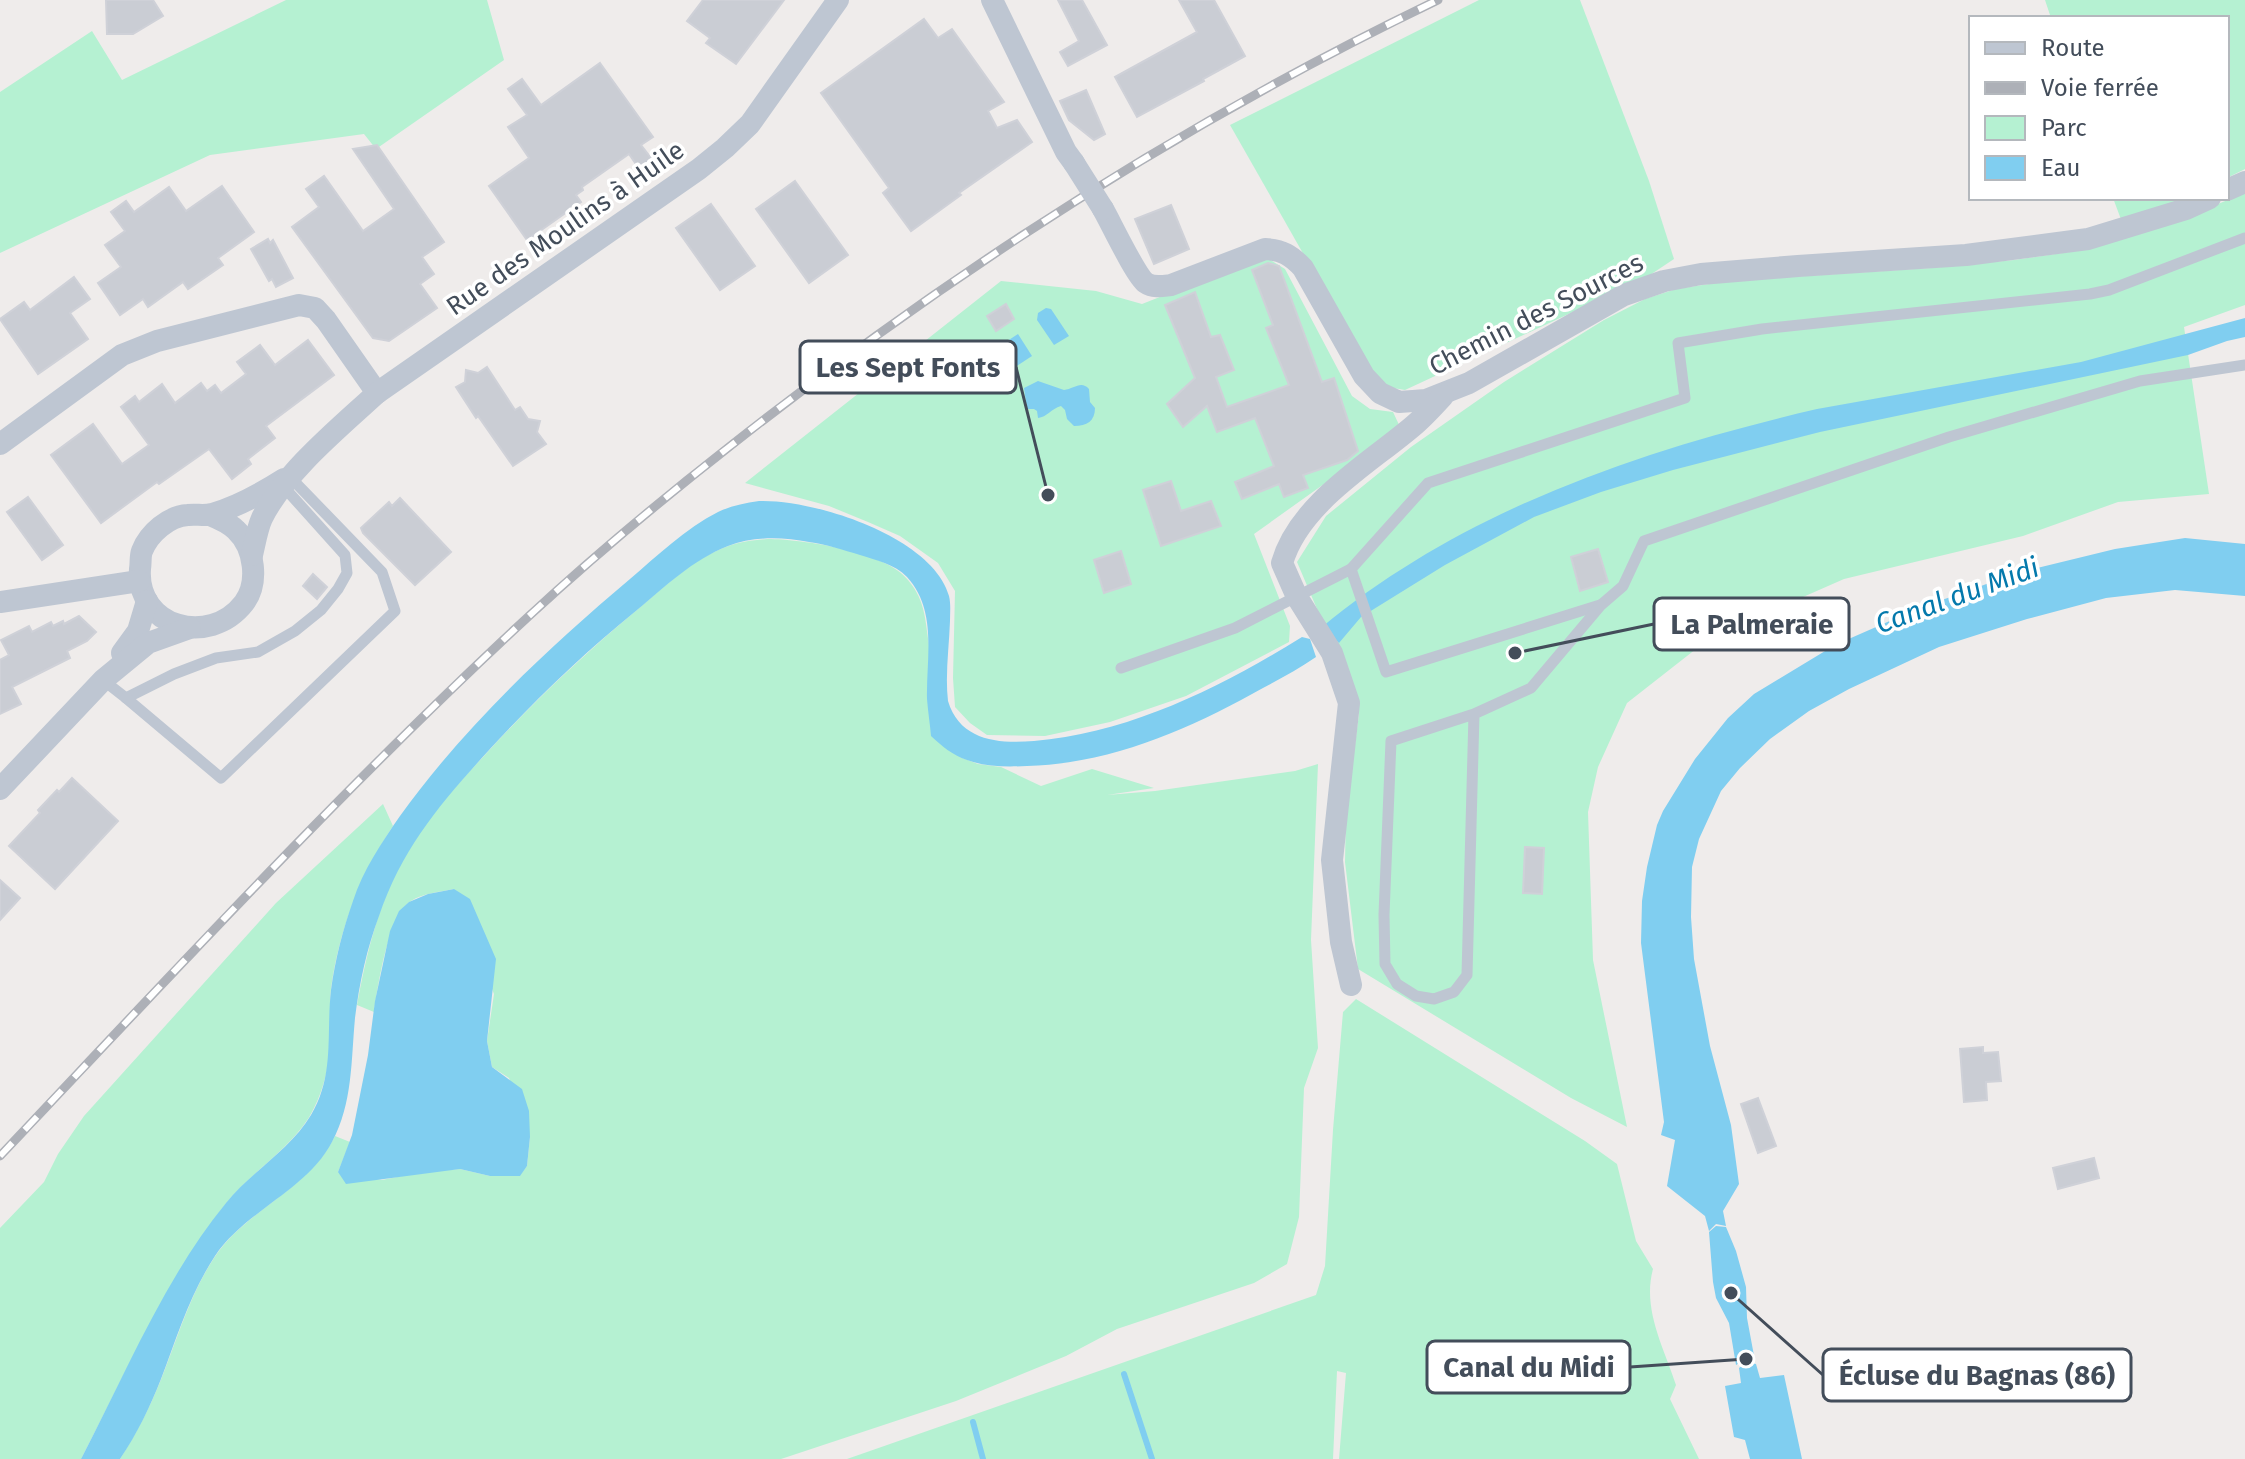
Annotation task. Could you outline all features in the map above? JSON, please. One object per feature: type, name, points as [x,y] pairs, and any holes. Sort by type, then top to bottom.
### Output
[{"type":"street","name":"Rue des Moulins à Huile","points":[[252,555],[262,519],[290,479],[377,393],[725,148],[750,124],[838,0]]},
{"type":"street","name":"Chemin des Sources","points":[[992,0],[1066,152],[1146,284],[1158,287],[1171,285],[1265,249],[1290,255],[1303,268],[1364,376],[1380,393],[1399,402],[1426,400],[1469,383],[1624,295],[1664,281],[1701,274],[1966,255],[2088,239],[2206,200]]},
{"type":"street","points":[[0,444],[122,355],[157,341],[299,305],[315,308],[326,320],[377,393]]},
{"type":"street","points":[[1351,985],[1341,942],[1332,860],[1349,703],[1332,653],[1297,597],[1282,563],[1287,546],[1308,515],[1368,460],[1414,426],[1446,393]]},
{"type":"street","name":"Rue des Moulins à Huile","points":[[210,515],[290,479]]},
{"type":"street","points":[[0,789],[103,680],[148,643],[190,628],[217,625],[245,602],[253,581],[252,555],[238,531],[210,515],[185,514],[158,528],[142,551],[143,591],[138,631],[103,680]]},
{"type":"street","points":[[0,602],[143,591]]},
{"type":"street","points":[[143,591],[152,607],[172,623],[190,628]]},
{"type":"lane","points":[[1121,668],[1235,628],[1351,569],[1428,483],[1685,398],[1678,343],[1762,329],[2090,294],[2109,290],[2245,238]]},
{"type":"lane","points":[[1474,714],[1467,975],[1454,992],[1434,999],[1416,996],[1397,984],[1385,964],[1391,741],[1474,714],[1531,688],[1601,605],[1623,586],[1644,541],[1993,424],[2140,381],[2245,365]]},
{"type":"lane","points":[[126,698],[174,674],[216,658],[258,652],[295,631],[321,610],[338,589],[347,573],[345,555],[290,479]]},
{"type":"lane","points":[[103,680],[221,778],[395,611],[382,572],[290,479]]},
{"type":"lane","points":[[1351,569],[1386,672],[1601,605]]},
{"type":"green space","points":[[286,0],[487,0],[504,60],[376,149],[364,134],[210,155],[0,253],[0,92],[92,31],[122,80]]},
{"type":"green space","points":[[1479,0],[1580,0],[1649,181],[1674,259],[1644,279],[1405,390],[1387,387],[1371,373],[1230,125]]},
{"type":"green space","points":[[2045,0],[2245,0],[2245,169],[2229,177],[2229,16],[2050,16]]},
{"type":"green space","points":[[2245,193],[2245,305],[2184,327],[2209,494],[2118,502],[2023,536],[1844,579],[1710,638],[1627,703],[1598,767],[1588,812],[1593,960],[1627,1127],[1571,1098],[1358,969],[1345,862],[1346,813],[1359,714],[1348,667],[1320,616],[1297,562],[1326,516],[1411,447],[1504,382],[1604,320],[1645,299],[1676,289],[1729,281],[1931,268],[2083,250],[2171,223]]},
{"type":"green space","points":[[2114,200],[2182,200],[2122,222]]},
{"type":"green space","points":[[1264,256],[1285,269],[1352,396],[1370,409],[1393,412],[1401,429],[1254,534],[1290,626],[1289,642],[1186,696],[1110,722],[1045,736],[987,735],[955,707],[955,591],[938,563],[900,536],[868,522],[829,506],[745,483],[1001,281],[1096,291],[1142,304]]},
{"type":"green space","points":[[768,539],[843,549],[882,562],[908,580],[922,605],[933,663],[960,757],[978,764],[1001,767],[1041,786],[1092,769],[1154,788],[1107,795],[1295,771],[1318,764],[1311,940],[1318,1048],[1304,1088],[1299,1217],[1287,1264],[1254,1283],[1117,1329],[1066,1356],[956,1401],[781,1459],[120,1459],[151,1402],[190,1303],[214,1258],[243,1226],[310,1171],[335,1136],[350,1142],[338,1172],[382,1180],[460,1169],[490,1176],[519,1176],[527,1166],[530,1137],[509,1078],[492,1067],[487,1041],[494,994],[454,889],[421,896],[403,909],[385,952],[374,1012],[357,1005],[369,950],[386,895],[419,832],[461,780],[578,662],[672,580],[700,560],[731,545]]},
{"type":"green space","points":[[383,804],[393,826],[361,884],[345,925],[331,989],[327,1069],[318,1100],[306,1121],[285,1147],[234,1194],[203,1235],[147,1329],[81,1459],[0,1459],[0,1228],[44,1182],[58,1154],[84,1116],[276,903]]},
{"type":"green space","points":[[1356,999],[1617,1164],[1636,1241],[1653,1269],[1650,1284],[1652,1314],[1676,1385],[1670,1399],[1699,1459],[1339,1459],[1346,1373],[1337,1371],[1333,1459],[847,1459],[1316,1295],[1325,1266],[1343,1012]]},
{"type":"water","points":[[1046,308],[1051,309],[1069,336],[1054,345],[1037,320],[1038,313]]},
{"type":"water","points":[[2245,318],[2245,337],[2188,355],[1820,432],[1601,492],[1534,517],[1445,565],[1361,617],[1339,643],[1322,627],[1434,549],[1494,517],[1620,465],[1751,425],[1817,409],[2081,362]]},
{"type":"water","points":[[1018,334],[1032,356],[986,386],[972,364]]},
{"type":"water","points":[[1038,381],[1064,390],[1086,386],[1095,408],[1092,419],[1086,424],[1074,426],[1061,406],[1038,418],[1037,411],[1027,409],[1024,388]]},
{"type":"water","points":[[759,501],[810,507],[869,526],[896,539],[920,556],[938,575],[950,602],[948,701],[962,725],[982,737],[1007,742],[1034,741],[1070,736],[1140,718],[1207,690],[1302,637],[1310,639],[1316,657],[1226,708],[1144,744],[1057,764],[989,765],[957,756],[931,736],[927,699],[927,620],[917,590],[897,569],[841,549],[768,538],[728,546],[691,566],[598,643],[525,712],[455,788],[425,826],[389,891],[371,941],[357,1005],[347,1097],[332,1142],[307,1174],[242,1226],[215,1256],[191,1301],[148,1410],[120,1459],[81,1459],[147,1327],[204,1232],[226,1203],[302,1128],[319,1100],[327,1069],[331,990],[343,934],[362,878],[400,816],[479,720],[599,606],[695,526],[723,510]]},
{"type":"water","points":[[2185,538],[2245,544],[2245,596],[2175,590],[2106,598],[1939,647],[1809,711],[1770,739],[1721,791],[1699,839],[1692,867],[1691,917],[1694,959],[1710,1046],[1731,1125],[1739,1184],[1723,1211],[1726,1226],[1716,1224],[1709,1231],[1705,1216],[1667,1186],[1675,1140],[1661,1135],[1664,1122],[1641,943],[1642,901],[1657,825],[1695,759],[1728,718],[1754,694],[1835,645],[1917,609],[2017,573],[2115,549]]},
{"type":"water","points":[[454,889],[470,899],[496,959],[487,1041],[492,1067],[522,1089],[529,1111],[527,1166],[520,1176],[490,1176],[460,1169],[346,1184],[338,1172],[352,1135],[390,931],[399,911],[409,902],[428,894]]},
{"type":"water","points":[[1716,1226],[1726,1227],[1736,1251],[1746,1287],[1747,1318],[1755,1361],[1746,1359],[1736,1365],[1729,1323],[1716,1298],[1709,1232]]},
{"type":"water","points":[[1747,1362],[1756,1364],[1760,1378],[1784,1375],[1802,1459],[1750,1459],[1745,1440],[1734,1437],[1725,1386],[1741,1383],[1739,1368]]},
{"type":"building","points":[[106,0],[153,0],[163,16],[133,34],[107,34]]},
{"type":"building","points":[[703,0],[784,0],[736,64],[706,43],[710,38],[687,21]]},
{"type":"building","points":[[1058,0],[1082,0],[1107,45],[1068,66],[1060,52],[1079,41]]},
{"type":"building","points":[[1179,0],[1214,0],[1245,56],[1137,117],[1115,77],[1197,32]]},
{"type":"building","points":[[924,19],[938,38],[952,29],[1004,102],[988,111],[997,128],[1017,120],[1032,142],[911,231],[883,193],[889,188],[821,93]]},
{"type":"building","points":[[600,63],[653,137],[641,145],[658,167],[644,176],[629,154],[582,187],[583,190],[576,195],[581,202],[527,240],[489,186],[529,158],[508,127],[527,115],[508,89],[522,79],[541,105]]},
{"type":"building","points":[[1086,90],[1105,134],[1094,140],[1069,120],[1060,101]]},
{"type":"building","points":[[377,145],[444,242],[422,257],[434,274],[420,284],[437,308],[389,341],[373,338],[292,227],[319,207],[306,189],[324,176],[363,231],[394,209],[353,149]]},
{"type":"building","points":[[795,181],[848,255],[809,283],[756,209]]},
{"type":"building","points":[[222,186],[254,232],[218,258],[223,265],[188,289],[183,282],[148,307],[143,299],[120,315],[98,283],[121,267],[105,245],[125,231],[111,212],[126,201],[134,212],[169,187],[186,211]]},
{"type":"building","points":[[711,204],[755,266],[720,290],[676,228]]},
{"type":"building","points":[[1171,205],[1189,249],[1154,264],[1135,219]]},
{"type":"building","points":[[268,239],[270,243],[273,240],[293,278],[276,287],[272,279],[269,281],[251,249]]},
{"type":"building","points":[[1268,263],[1279,266],[1322,382],[1334,378],[1358,451],[1347,460],[1303,475],[1308,488],[1284,497],[1279,484],[1242,499],[1235,482],[1274,466],[1255,418],[1217,432],[1207,406],[1183,427],[1167,404],[1195,378],[1165,305],[1195,292],[1211,337],[1220,335],[1234,370],[1216,377],[1227,407],[1289,385],[1266,328],[1273,325],[1252,270]]},
{"type":"building","points":[[74,277],[90,299],[70,313],[88,339],[38,374],[0,319],[24,302],[30,310]]},
{"type":"building","points":[[1006,304],[1014,319],[996,331],[987,316]]},
{"type":"building","points":[[308,340],[334,375],[266,426],[275,438],[248,459],[251,464],[232,479],[209,449],[101,523],[51,455],[93,424],[122,464],[149,445],[121,407],[135,396],[139,402],[162,384],[175,403],[201,383],[207,391],[215,385],[221,393],[246,374],[237,362],[260,345],[275,365]]},
{"type":"building","points":[[487,367],[515,410],[520,407],[528,419],[540,421],[537,432],[546,444],[513,466],[456,387],[465,382],[466,370],[478,373]]},
{"type":"building","points":[[1171,481],[1181,511],[1211,501],[1221,526],[1161,546],[1143,490]]},
{"type":"building","points":[[28,497],[63,545],[42,560],[7,512]]},
{"type":"building","points":[[400,498],[451,552],[415,585],[361,528],[389,502],[392,506]]},
{"type":"building","points":[[1598,549],[1608,582],[1580,591],[1571,557]]},
{"type":"building","points":[[1121,551],[1131,584],[1104,593],[1094,560]]},
{"type":"building","points":[[313,574],[327,587],[317,599],[303,586]]},
{"type":"building","points":[[79,616],[96,632],[87,641],[67,651],[70,658],[12,687],[21,704],[0,714],[0,660],[9,655],[1,640],[29,626],[32,632],[51,622],[53,626],[63,621],[64,624]]},
{"type":"building","points":[[72,778],[118,821],[55,889],[9,846],[40,813],[38,810]]},
{"type":"building","points":[[1525,847],[1544,848],[1542,894],[1523,893]]},
{"type":"building","points":[[0,880],[20,898],[0,920]]},
{"type":"building","points":[[1983,1047],[1983,1053],[1998,1052],[2001,1081],[1986,1082],[1987,1100],[1964,1102],[1960,1049]]},
{"type":"building","points":[[1758,1098],[1776,1146],[1758,1153],[1741,1104]]},
{"type":"building","points":[[2094,1158],[2099,1178],[2058,1189],[2053,1168]]},
{"type":"waterway","points":[[1124,1374],[1152,1459]]},
{"type":"waterway","points":[[973,1422],[983,1459]]},
{"type":"railway","points":[[0,1156],[260,882],[460,681],[602,551],[729,447],[897,321],[1071,204],[1252,97],[1438,0]]},
{"type":"place","name":"Les Sept Fonts","points":[[1048,495]]},
{"type":"place","name":"La Palmeraie","points":[[1515,653]]},
{"type":"place","name":"Écluse du Bagnas (86)","points":[[1731,1293]]},
{"type":"place","name":"Canal du Midi","points":[[1746,1359]]}]
